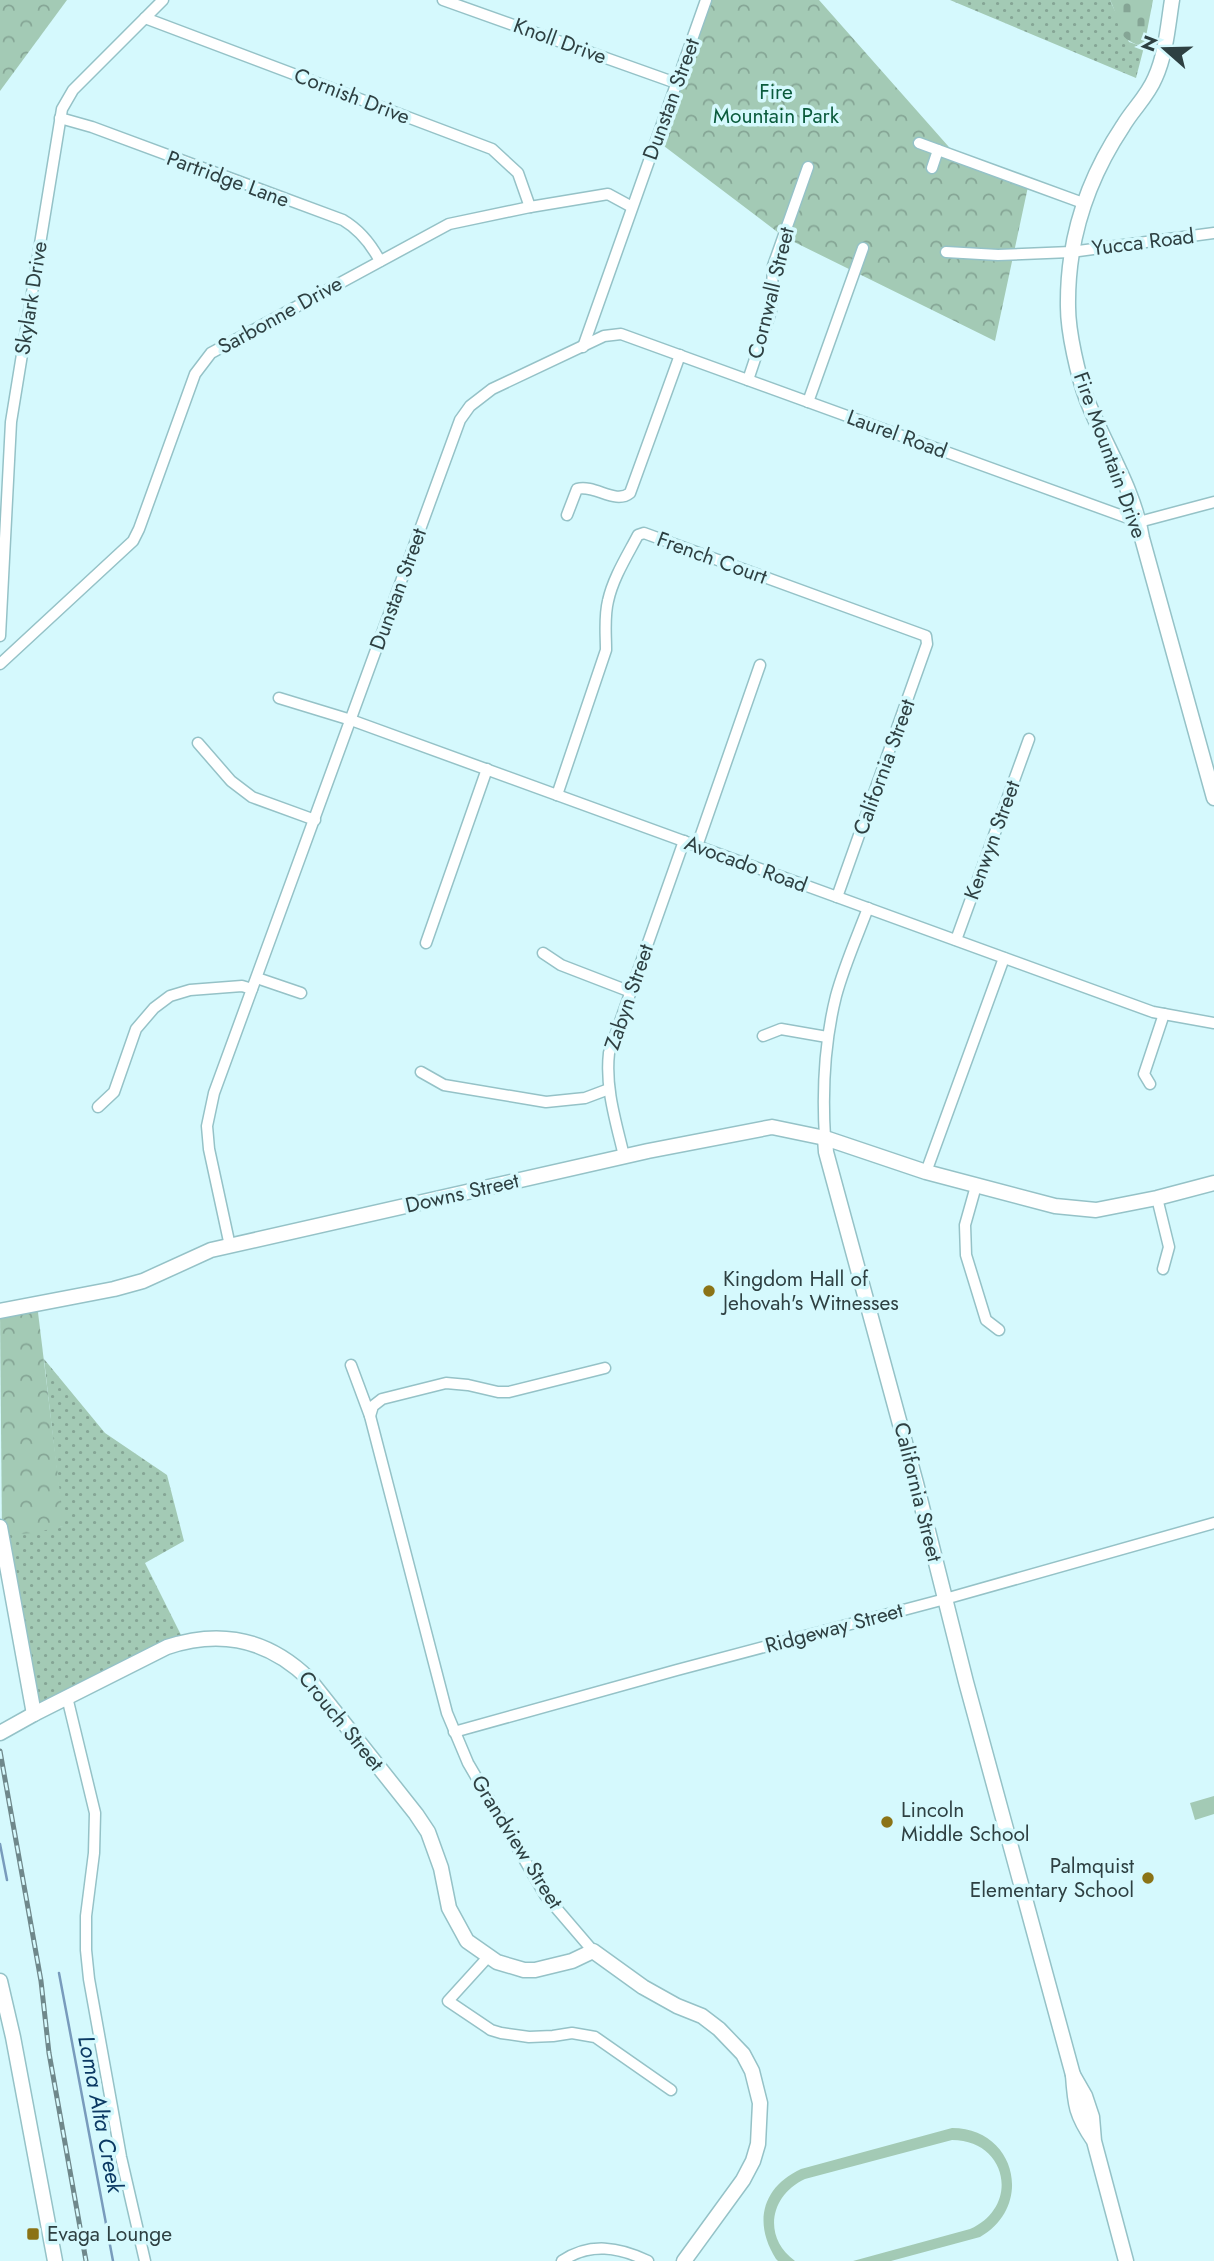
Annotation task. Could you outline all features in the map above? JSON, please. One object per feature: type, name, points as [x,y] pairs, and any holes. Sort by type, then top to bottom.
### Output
[{"type":"main road","name":"Fire Mountain Drive","points":[[1172,0],[1163,56],[1157,75],[1144,100],[1123,125],[1093,177],[1083,203],[1072,251],[1068,308],[1077,366],[1087,400],[1112,453],[1139,522],[1214,798]]},
{"type":"main road","name":"Downs Street","points":[[0,1311],[143,1281],[211,1250],[624,1156],[772,1127],[825,1138],[926,1172],[1055,1206],[1096,1210],[1214,1183]]},
{"type":"main road","name":"California Street","points":[[825,1138],[826,1152],[1073,2074],[1092,2117],[1094,2141],[1126,2261]]},
{"type":"main road","points":[[0,1527],[34,1714]]},
{"type":"main road","name":"Crouch Street","points":[[0,1733],[67,1697],[184,1641],[223,1637],[271,1650],[309,1679],[428,1832],[441,1868],[449,1908],[467,1941],[497,1962],[524,1970],[572,1961],[593,1951]]},
{"type":"main road","name":"Grandview Street","points":[[593,1951],[643,1987],[702,2016],[743,2054],[752,2071],[760,2103],[758,2144],[753,2161],[743,2180],[684,2261]]},
{"type":"main road","points":[[0,1981],[7,2038],[55,2261]]},
{"type":"street","name":"Skylark Drive","points":[[0,636],[11,422],[62,109],[73,90],[163,0]]},
{"type":"street","name":"Knoll Drive","points":[[443,0],[676,83]]},
{"type":"street","name":"Dunstan Street","points":[[230,1246],[209,1149],[207,1126],[214,1093],[460,420],[470,406],[492,389],[583,347],[706,0]]},
{"type":"street","name":"Cornish Drive","points":[[145,18],[492,149],[518,173],[530,207]]},
{"type":"street","name":"Partridge Lane","points":[[60,118],[92,127],[342,220],[363,236],[380,261]]},
{"type":"street","points":[[919,143],[1083,203]]},
{"type":"street","points":[[932,168],[938,150]]},
{"type":"street","name":"Cornwall Street","points":[[748,380],[771,311],[774,266],[808,167]]},
{"type":"street","name":"Sarbonne Drive","points":[[0,664],[133,541],[195,374],[211,353],[449,224],[608,194],[632,207]]},
{"type":"street","name":"Yucca Road","points":[[946,252],[998,255],[1072,251],[1214,233]]},
{"type":"street","points":[[808,402],[863,248]]},
{"type":"street","name":"Laurel Road","points":[[583,347],[604,336],[621,334],[1139,522]]},
{"type":"street","points":[[568,515],[577,489],[585,487],[617,497],[625,497],[630,493],[680,355]]},
{"type":"street","points":[[1139,522],[1214,502]]},
{"type":"street","name":"French Court","points":[[557,795],[606,650],[608,601],[638,535],[644,533],[926,636]]},
{"type":"street","name":"California Street","points":[[837,897],[927,644],[926,636]]},
{"type":"street","points":[[697,846],[760,665]]},
{"type":"street","name":"Avocado Road","points":[[279,698],[351,720],[1153,1012],[1214,1023]]},
{"type":"street","name":"Kenwyn Street","points":[[956,940],[1029,739]]},
{"type":"street","points":[[198,743],[231,781],[252,797],[315,820]]},
{"type":"street","points":[[426,943],[486,769]]},
{"type":"street","name":"Zabyn Street","points":[[624,1156],[606,1072],[609,1053],[684,841]]},
{"type":"street","name":"California Street","points":[[825,1138],[824,1062],[827,1037],[837,993],[868,908]]},
{"type":"street","points":[[543,953],[561,965],[631,992]]},
{"type":"street","points":[[926,1172],[1004,958]]},
{"type":"street","points":[[257,978],[301,993]]},
{"type":"street","points":[[98,1107],[114,1092],[136,1028],[154,1008],[170,996],[190,990],[242,986],[253,989]]},
{"type":"street","points":[[1150,1084],[1144,1073],[1164,1014]]},
{"type":"street","points":[[763,1036],[780,1029],[827,1037]]},
{"type":"street","points":[[421,1072],[444,1085],[546,1102],[585,1098],[609,1089]]},
{"type":"street","points":[[976,1186],[965,1226],[966,1255],[986,1320],[999,1330]]},
{"type":"street","points":[[1157,1198],[1169,1247],[1163,1269]]},
{"type":"street","name":"Grandview Street","points":[[351,1365],[370,1416],[454,1732],[468,1763],[545,1895],[593,1951]]},
{"type":"street","points":[[370,1416],[373,1406],[382,1399],[446,1383],[509,1392],[606,1368]]},
{"type":"street","name":"Ridgeway Street","points":[[454,1732],[1214,1524]]},
{"type":"street","points":[[67,1697],[95,1813],[94,1853],[86,1916],[89,1979],[121,2157],[145,2261]]},
{"type":"street","points":[[488,1956],[448,2001],[491,2030],[501,2033],[529,2037],[572,2033],[595,2037],[671,2090]]},
{"type":"street","points":[[562,2261],[599,2247],[630,2252],[648,2261]]},
{"type":"green space","points":[[0,0],[67,0],[0,91]]},
{"type":"green space","name":"Fire Mountain Park","points":[[706,0],[819,0],[956,155],[1029,182],[995,341],[784,237],[656,140]]},
{"type":"green space","points":[[950,0],[1110,0],[1129,42],[1144,47],[1136,78]]},
{"type":"green space","points":[[1110,0],[1153,0],[1144,47],[1122,34]]},
{"type":"green space","points":[[37,1304],[64,1526],[33,1533],[2,1535],[0,1311]]},
{"type":"green space","points":[[44,1359],[105,1433],[167,1475],[184,1541],[145,1563],[184,1641],[34,1714],[2,1535],[63,1526]]},
{"type":"green space","points":[[1214,1796],[1214,1814],[1195,1820],[1190,1803]]},
{"type":"green space","points":[[952,2128],[974,2131],[991,2141],[1003,2154],[1010,2170],[1012,2188],[1008,2206],[997,2223],[980,2237],[891,2261],[853,2261],[970,2229],[986,2219],[996,2205],[1001,2191],[1001,2176],[995,2162],[985,2151],[971,2143],[952,2140],[805,2179],[793,2186],[778,2206],[774,2229],[785,2251],[795,2261],[776,2259],[765,2232],[765,2207],[777,2186],[788,2177],[801,2169]]},
{"type":"waterway","name":"Loma Alta Creek","points":[[0,1844],[7,1880]]},
{"type":"waterway","name":"Loma Alta Creek","points":[[59,1973],[113,2261]]},
{"type":"railway","points":[[0,1751],[41,1981],[49,2053],[86,2261]]},
{"type":"place","name":"Kingdom Hall of Jehovah's Witnesses","points":[[709,1291]]},
{"type":"place","name":"Lincoln Middle School","points":[[887,1822]]},
{"type":"place","name":"Palmquist Elementary School","points":[[1148,1878]]},
{"type":"place","name":"Evaga Lounge","points":[[33,2234]]}]
